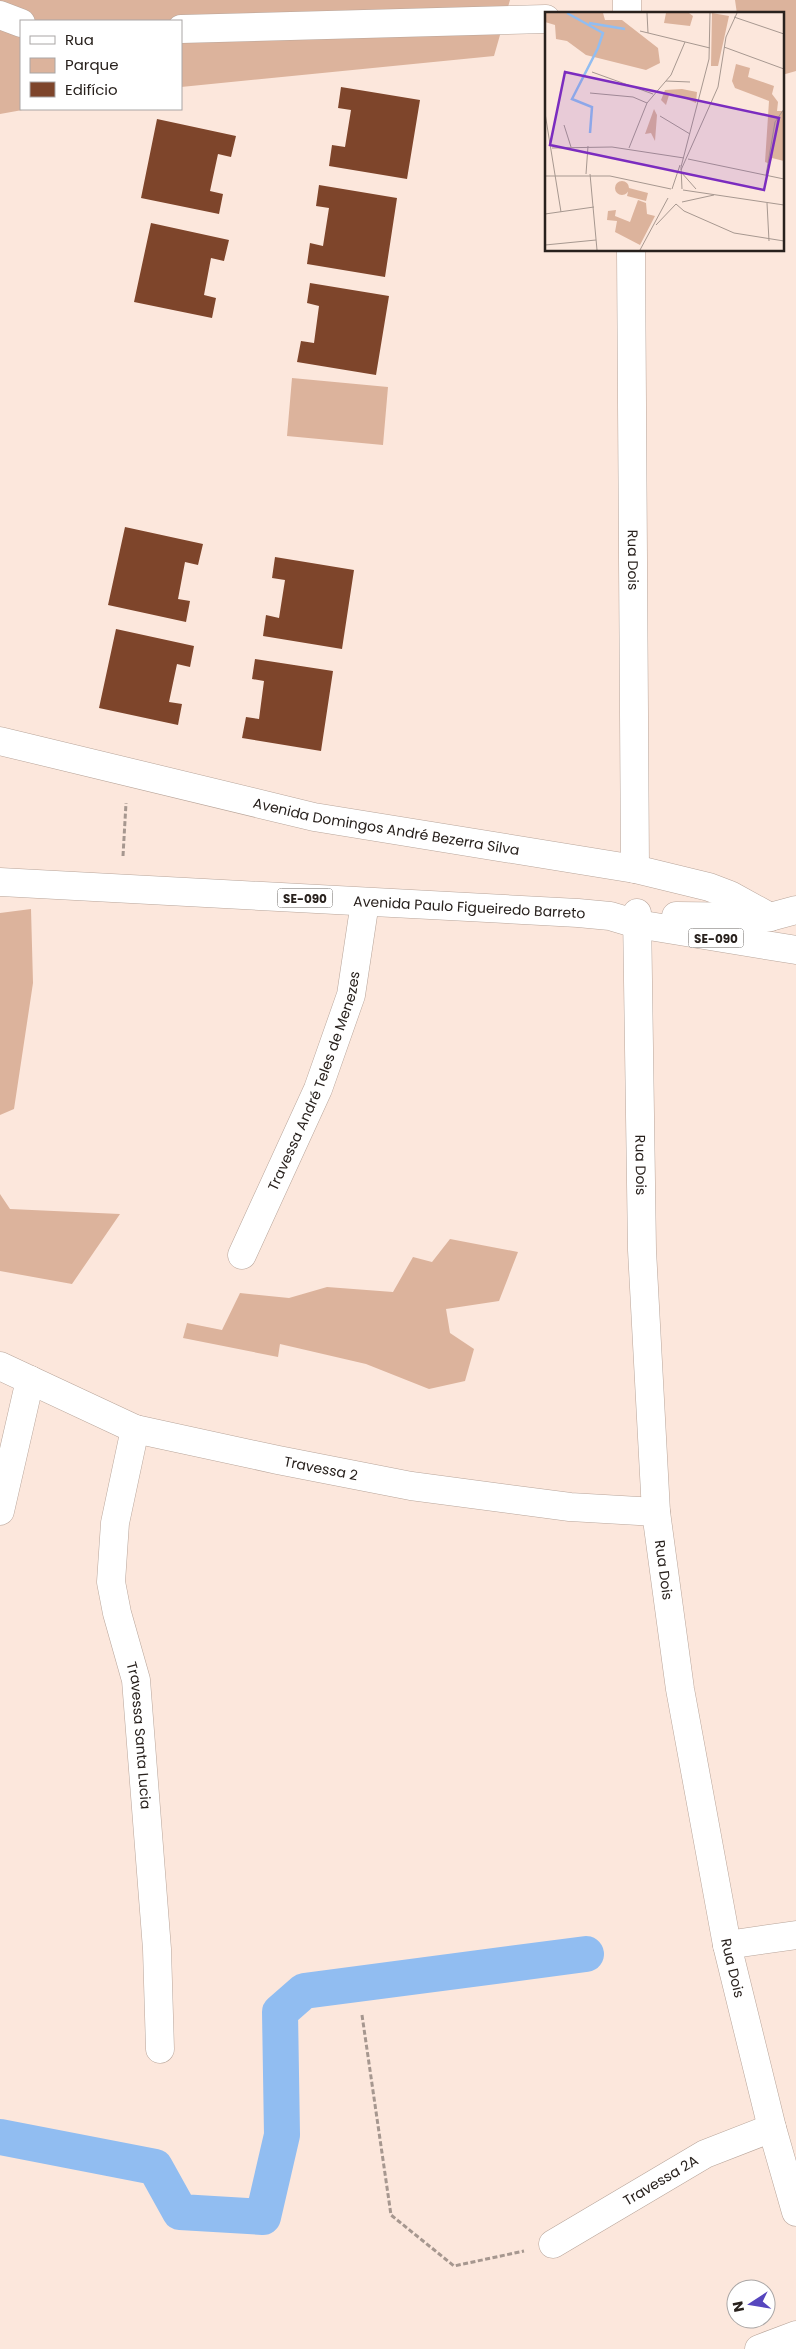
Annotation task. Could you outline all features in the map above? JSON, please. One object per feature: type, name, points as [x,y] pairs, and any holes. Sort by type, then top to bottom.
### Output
[{"type":"street","points":[[0,15],[20,23]]},
{"type":"street","points":[[182,29],[545,19]]},
{"type":"street","name":"Rua Dois","points":[[631,251],[634,869]]},
{"type":"street","name":"Avenida Domingos André Bezerra Silva","points":[[0,741],[314,817],[634,869],[709,887],[780,914]]},
{"type":"street","name":"Avenida Paulo Figueiredo Barreto","points":[[0,882],[637,918],[780,914]]},
{"type":"street","points":[[780,914],[796,894]]},
{"type":"street","name":"Travessa André Teles de Menezes","points":[[242,1255],[318,1089],[350,995],[365,902]]},
{"type":"street","name":"Rua Dois","points":[[637,918],[642,1250],[656,1512],[680,1689],[727,1945],[772,2128],[796,2212]]},
{"type":"street","name":"Avenida Paulo Figueiredo Barreto","points":[[637,918],[796,950]]},
{"type":"street","name":"Travessa 2","points":[[0,1366],[135,1428],[296,1464],[411,1486],[570,1507],[656,1512]]},
{"type":"street","points":[[0,1511],[30,1380]]},
{"type":"street","name":"Travessa Santa Lucia","points":[[135,1428],[116,1523],[111,1582],[117,1613],[136,1680],[158,1949],[160,2049]]},
{"type":"street","points":[[727,1945],[796,1935]]},
{"type":"street","name":"Travessa 2A","points":[[553,2244],[705,2154],[772,2128]]},
{"type":"street","points":[[758,2349],[796,2334]]},
{"type":"path","points":[[121,890],[128,772]]},
{"type":"path","points":[[362,2015],[391,2215],[454,2266],[553,2244]]},
{"type":"green space","points":[[0,0],[510,0],[494,56],[182,87],[182,20],[20,20],[20,110],[22,110],[0,114]]},
{"type":"green space","points":[[735,0],[796,0],[796,71],[784,74],[784,12],[737,12]]},
{"type":"green space","points":[[292,378],[388,387],[383,445],[287,436]]},
{"type":"green space","points":[[31,909],[33,983],[14,1109],[0,1115],[0,913]]},
{"type":"green space","points":[[0,1194],[10,1209],[120,1214],[72,1284],[0,1271]]},
{"type":"green space","points":[[450,1239],[518,1252],[499,1301],[446,1309],[450,1333],[474,1349],[465,1381],[429,1389],[366,1364],[280,1344],[278,1357],[183,1338],[187,1323],[222,1330],[240,1293],[289,1298],[327,1287],[393,1292],[413,1257],[432,1262]]},
{"type":"building","points":[[341,87],[420,100],[407,179],[329,166],[332,145],[345,147],[351,110],[338,108]]},
{"type":"building","points":[[157,119],[236,136],[231,157],[218,154],[210,191],[223,194],[219,214],[141,198]]},
{"type":"building","points":[[319,185],[397,198],[385,277],[307,264],[310,243],[323,246],[329,208],[316,206]]},
{"type":"building","points":[[151,223],[229,240],[224,261],[211,258],[204,295],[216,298],[212,318],[134,302]]},
{"type":"building","points":[[310,283],[389,296],[376,375],[297,362],[301,341],[314,343],[319,306],[307,303]]},
{"type":"building","points":[[125,527],[203,544],[198,565],[185,562],[178,599],[190,601],[186,622],[108,605]]},
{"type":"building","points":[[275,557],[354,570],[342,649],[263,636],[266,615],[279,618],[285,580],[272,578]]},
{"type":"building","points":[[116,629],[194,646],[190,667],[177,664],[169,702],[182,704],[178,725],[99,708]]},
{"type":"building","points":[[255,659],[333,671],[321,751],[242,738],[246,717],[259,719],[264,681],[252,679]]},
{"type":"waterway","points":[[0,2137],[155,2167],[180,2212],[263,2217],[282,2135],[280,2012],[304,1991],[586,1954]]}]
